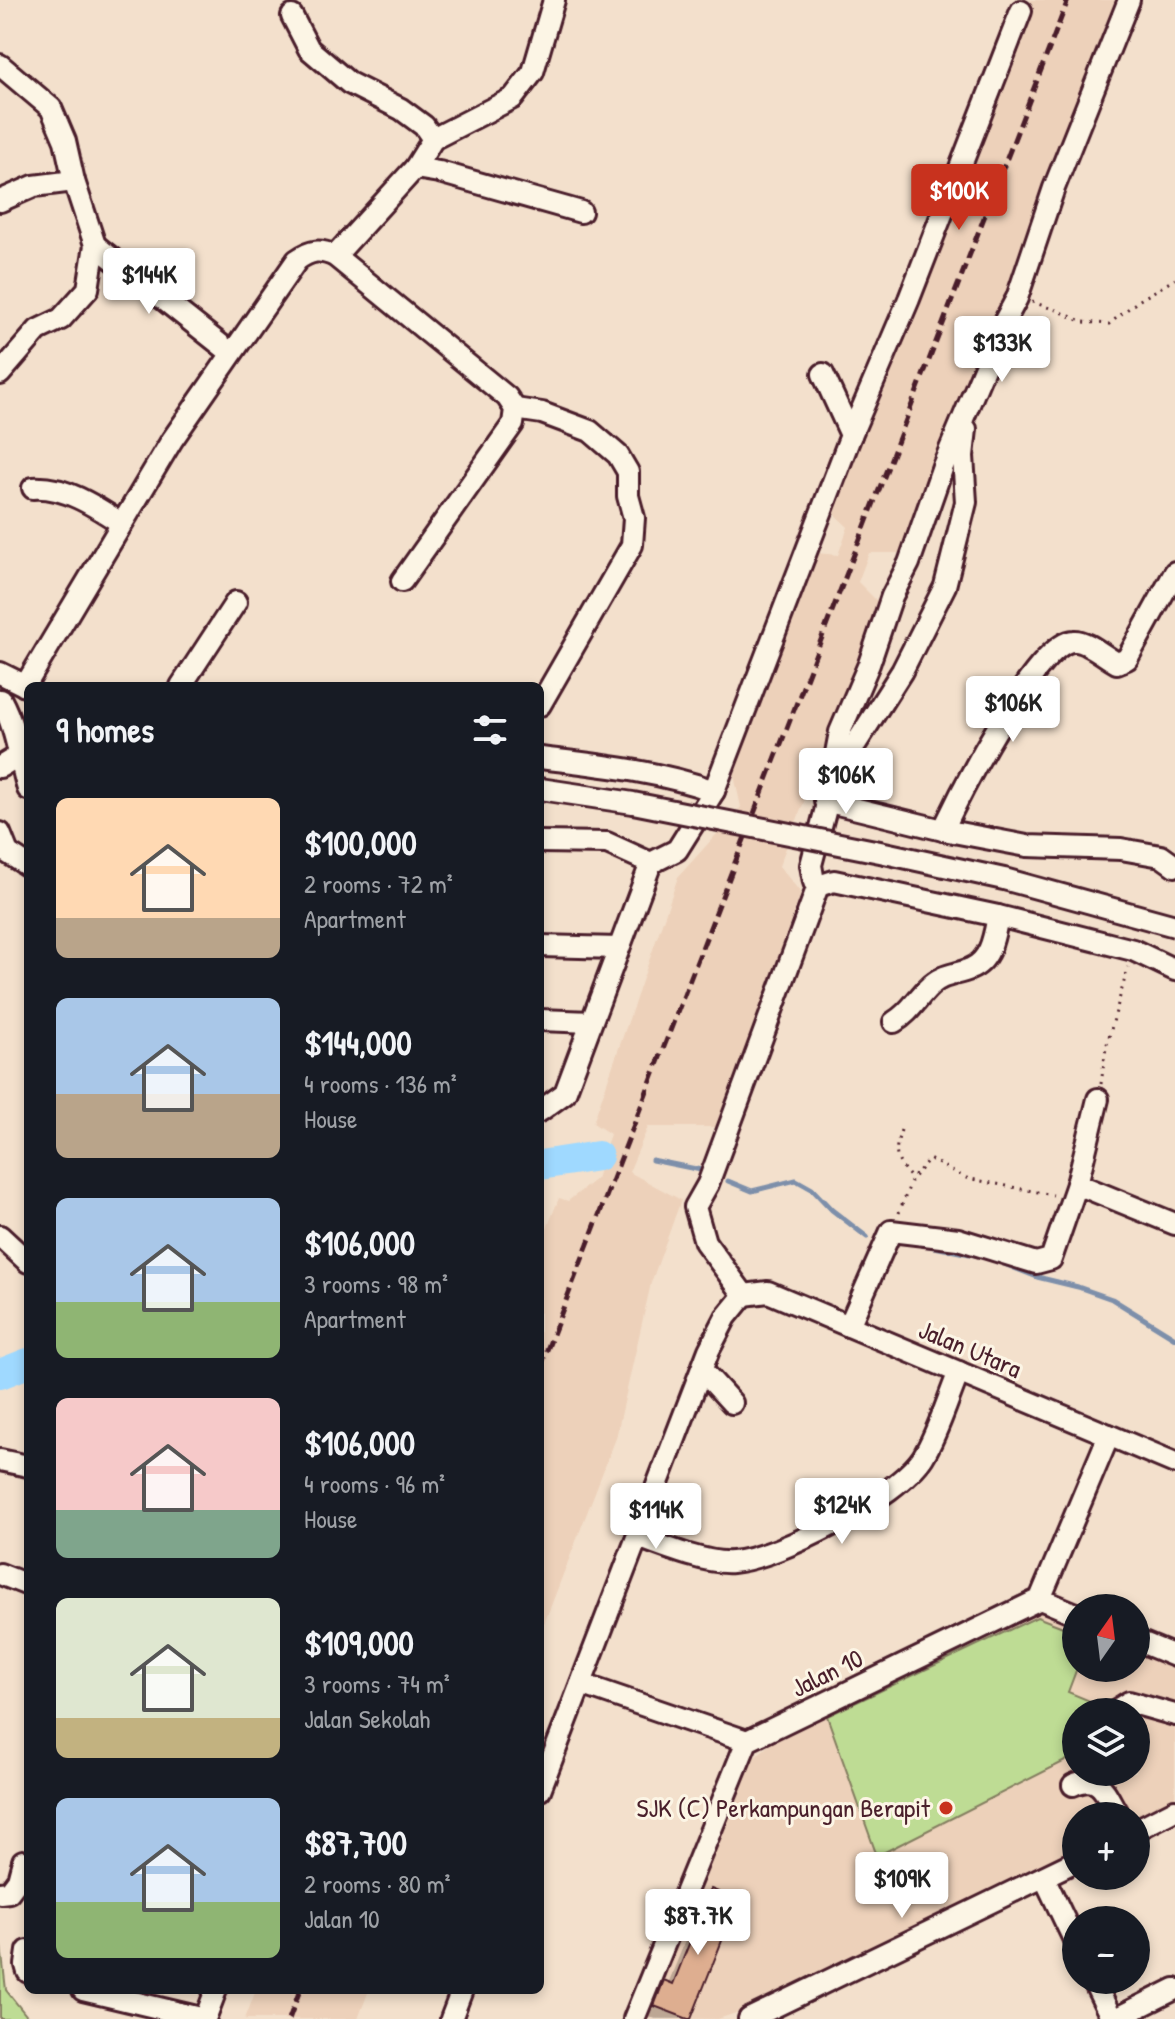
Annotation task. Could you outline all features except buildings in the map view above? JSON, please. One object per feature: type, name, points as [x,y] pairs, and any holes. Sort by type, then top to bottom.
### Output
[{"type":"street","points":[[335,256],[415,168],[433,139],[513,98],[533,72],[554,0]]},
{"type":"street","points":[[818,886],[814,882],[811,865],[840,732],[869,664],[892,596],[909,563],[943,466],[1002,326],[1017,298],[1054,188],[1129,0]]},
{"type":"street","points":[[544,1108],[565,1093],[651,863],[677,850],[714,791],[851,435],[909,299],[1021,11]]},
{"type":"street","points":[[292,16],[309,49],[349,83],[401,109],[424,126],[433,139]]},
{"type":"street","points":[[0,65],[51,108],[65,141],[74,181],[95,245],[88,289],[61,319],[38,330],[0,374]]},
{"type":"street","points":[[415,168],[581,212]]},
{"type":"street","points":[[0,201],[34,186],[74,181]]},
{"type":"street","points":[[95,245],[231,353]]},
{"type":"street","points":[[28,682],[172,440],[297,260],[308,252],[323,250],[335,256],[507,397],[515,409],[513,424],[402,581]]},
{"type":"street","points":[[823,374],[851,435]]},
{"type":"street","points":[[515,409],[542,413],[590,431],[618,455],[628,472],[628,496],[634,518],[632,545],[544,698]]},
{"type":"street","points":[[833,769],[855,745],[902,671],[945,586],[966,502],[963,456],[968,411]]},
{"type":"street","points":[[33,488],[54,489],[91,503],[121,523]]},
{"type":"street","points":[[943,830],[1008,709],[1055,651],[1065,642],[1077,640],[1117,663],[1127,659],[1175,572]]},
{"type":"street","points":[[184,682],[236,602]]},
{"type":"street","points":[[0,673],[24,685]]},
{"type":"street","points":[[0,699],[24,711]]},
{"type":"street","points":[[0,699],[12,720],[24,775]]},
{"type":"street","points":[[0,767],[18,756]]},
{"type":"street","points":[[544,758],[598,765],[692,783],[714,791]]},
{"type":"street","points":[[544,790],[633,803],[880,852],[1004,879],[1175,926]]},
{"type":"street","points":[[825,801],[943,830],[1027,846],[1121,849],[1148,853],[1161,856],[1175,866]]},
{"type":"street","points":[[0,833],[4,852],[24,864]]},
{"type":"street","points":[[544,842],[607,843],[651,863]]},
{"type":"street","points":[[818,886],[834,881],[998,916],[1133,950],[1175,970]]},
{"type":"street","points":[[544,1780],[702,1370],[726,1317],[744,1295],[705,1242],[695,1207],[708,1184],[818,886]]},
{"type":"street","points":[[894,1022],[905,1015],[930,985],[941,978],[971,969],[982,961],[992,946],[998,916]]},
{"type":"street","points":[[544,946],[619,948]]},
{"type":"street","points":[[544,1020],[591,1022]]},
{"type":"street","points":[[849,1326],[891,1231],[958,1239],[1036,1263],[1051,1259],[1074,1192],[1098,1099]]},
{"type":"street","points":[[1074,1192],[1175,1224]]},
{"type":"street","points":[[0,1236],[24,1258]]},
{"type":"street","name":"Jalan Utara","points":[[744,1295],[768,1292],[1175,1463]]},
{"type":"street","points":[[702,1370],[732,1403]]},
{"type":"street","points":[[638,1537],[679,1552],[731,1563],[825,1530],[910,1473],[923,1456],[959,1372]]},
{"type":"street","points":[[1062,1608],[1040,1599],[1109,1435]]},
{"type":"street","points":[[0,1460],[24,1465]]},
{"type":"street","points":[[0,1574],[24,1583]]},
{"type":"street","name":"Jalan 10","points":[[747,1741],[1040,1599]]},
{"type":"street","points":[[1150,1646],[1175,1656]]},
{"type":"street","points":[[581,1684],[747,1741],[634,2019]]},
{"type":"street","points":[[1150,1708],[1175,1715]]},
{"type":"street","points":[[1150,1823],[1175,1810]]},
{"type":"street","points":[[0,1893],[9,1892],[18,1880],[23,1861]]},
{"type":"street","points":[[749,2019],[1062,1868]]},
{"type":"street","points":[[1044,1877],[1062,1915]]},
{"type":"street","points":[[1101,1994],[1114,2019],[1175,1989]]},
{"type":"street","points":[[100,1994],[205,2019],[214,1994]]},
{"type":"street","points":[[451,2019],[460,1994]]},
{"type":"path","points":[[1017,298],[1083,322],[1109,324],[1138,301],[1175,279]]},
{"type":"path","points":[[1098,1099],[1106,1048],[1133,950]]},
{"type":"path","points":[[901,1130],[894,1150],[899,1164],[912,1179]]},
{"type":"path","points":[[891,1231],[912,1179],[929,1159],[966,1178],[1074,1192]]},
{"type":"shaded area","points":[[1031,0],[1125,0],[954,429],[900,553],[869,553],[858,582],[881,605],[779,866],[801,893],[718,1127],[648,1127],[629,1172],[681,1200],[651,1283],[616,1438],[544,1624],[544,1236],[559,1198],[568,1201],[596,1179],[610,1134],[593,1123],[678,877],[741,807],[733,771],[816,553],[838,555],[848,527],[833,513]]},
{"type":"shaded area","name":"SJK (C) Perkampungan Berapit","points":[[1037,1612],[1062,1622],[1062,1682],[1150,1682],[1150,1659],[1175,1669],[1175,1801],[1150,1813],[1150,1802],[1062,1802],[1062,1856],[739,2012],[718,2019],[648,2018],[754,1758],[777,1738]]},
{"type":"shaded area","points":[[254,1994],[367,1994],[358,2019],[245,2019]]},
{"type":"green space","points":[[1037,1617],[1062,1627],[1062,1682],[1072,1682],[1068,1692],[1083,1698],[1062,1698],[1062,1763],[877,1856],[827,1716]]},
{"type":"green space","points":[[0,1937],[6,1990],[29,2019],[0,2019]]},
{"type":"waterway","points":[[544,1164],[598,1156]]},
{"type":"waterway","points":[[652,1160],[701,1170]]},
{"type":"waterway","points":[[728,1181],[752,1191],[796,1180],[812,1189],[832,1210],[867,1237]]},
{"type":"waterway","points":[[919,1244],[980,1256]]},
{"type":"waterway","points":[[994,1260],[1037,1277],[1112,1299],[1175,1338]]},
{"type":"waterway","points":[[0,1374],[24,1365]]},
{"type":"railway","points":[[544,1358],[1068,0]]},
{"type":"railway","points":[[289,2019],[298,1994]]},
{"type":"place","name":"SJK (C) Perkampungan Berapit","points":[[946,1808]]}]
